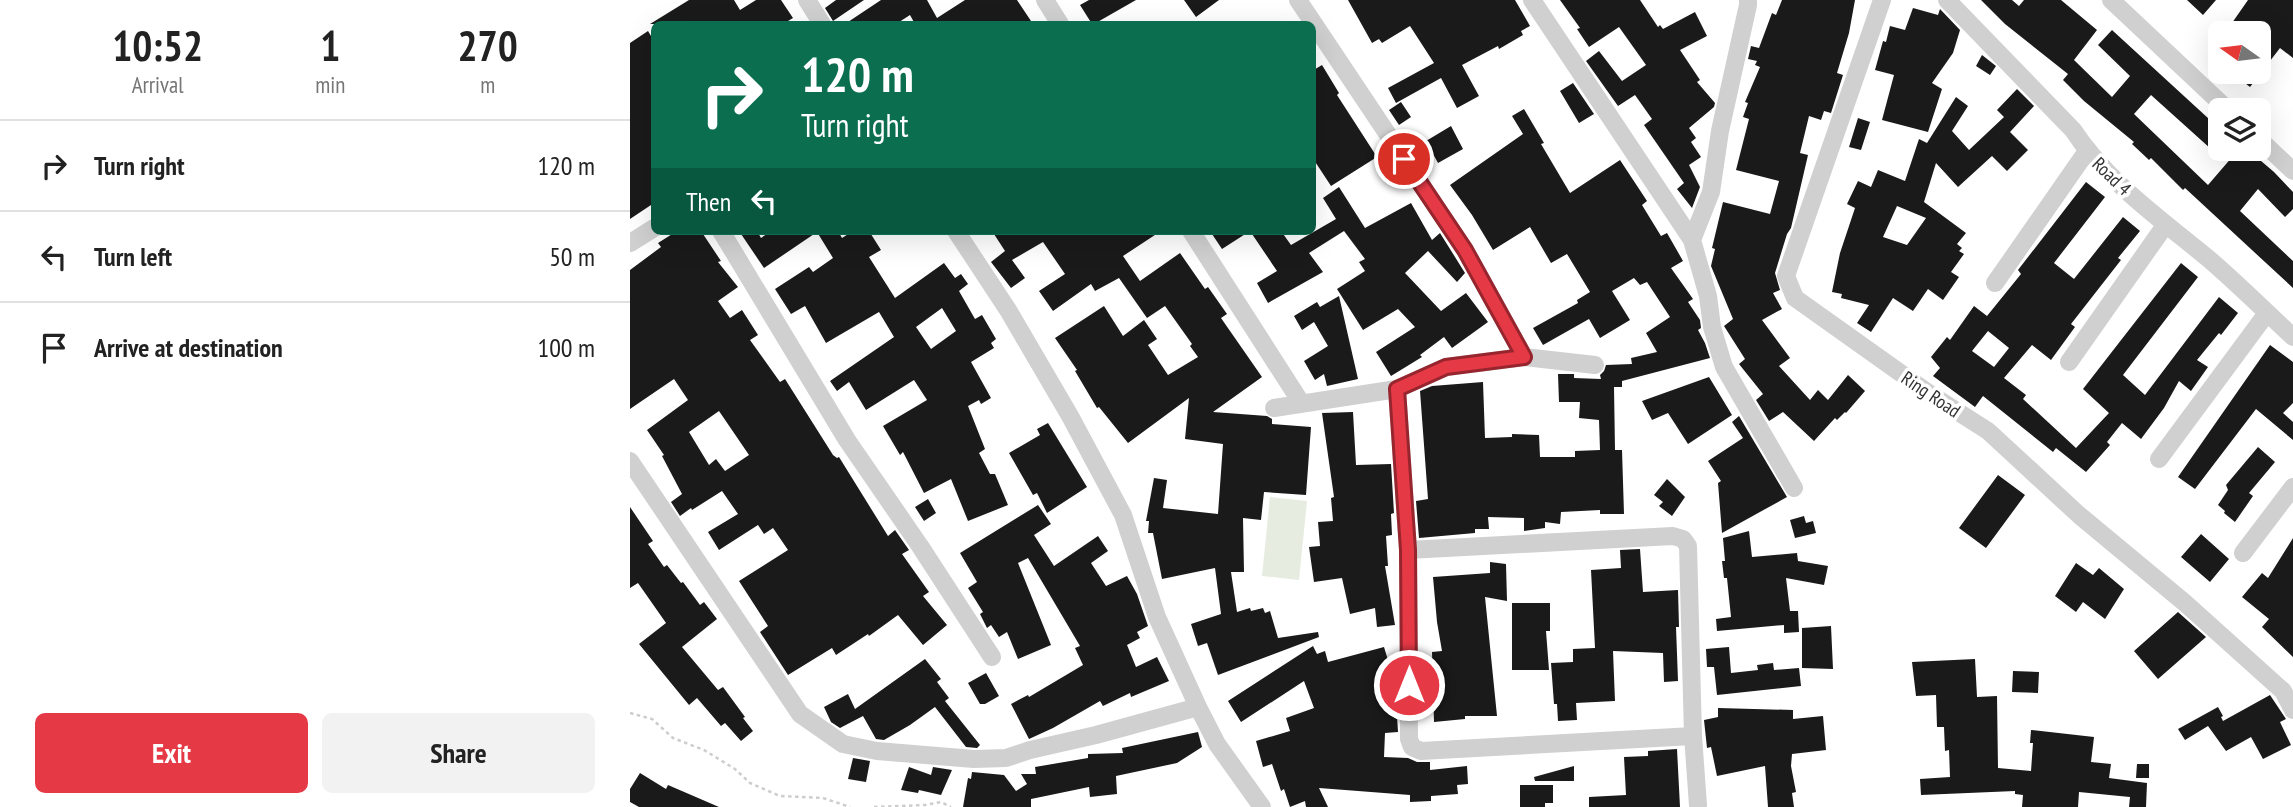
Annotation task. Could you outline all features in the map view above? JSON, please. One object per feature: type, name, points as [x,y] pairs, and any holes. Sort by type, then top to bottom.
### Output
[{"type":"street","points":[[807,0],[820,21]]},
{"type":"street","points":[[1045,0],[1058,21]]},
{"type":"street","points":[[1298,0],[1312,21]]},
{"type":"street","points":[[1532,0],[1692,240],[1724,367],[1794,488]]},
{"type":"street","points":[[1692,240],[1711,191],[1720,131],[1748,0]]},
{"type":"street","name":"Ring Road","points":[[1882,0],[1786,276],[1795,298],[1930,394],[1988,430],[2079,515],[2288,685],[2293,710]]},
{"type":"street","name":"Road 4","points":[[1947,0],[2073,130],[2087,151],[2142,205],[2213,262],[2293,337]]},
{"type":"street","points":[[2111,0],[2215,98]]},
{"type":"street","points":[[1316,27],[1465,250],[1524,357]]},
{"type":"street","points":[[2271,150],[2293,171]]},
{"type":"street","points":[[1995,283],[2087,151]]},
{"type":"street","points":[[2069,362],[2166,223]]},
{"type":"street","points":[[630,243],[651,230]]},
{"type":"street","points":[[723,235],[847,440],[992,657]]},
{"type":"street","points":[[959,235],[1015,322],[1123,515],[1157,617],[1198,707],[1217,744],[1262,807]]},
{"type":"street","points":[[1194,235],[1302,404]]},
{"type":"street","points":[[2158,459],[2267,313]]},
{"type":"street","points":[[1274,408],[1397,389],[1446,367],[1524,357],[1595,365]]},
{"type":"street","points":[[1397,389],[1408,550],[1409,740],[1412,747],[1420,751],[1693,736]]},
{"type":"street","points":[[630,461],[800,714],[843,744],[891,752],[974,759],[1006,758],[1198,707]]},
{"type":"street","points":[[2243,553],[2293,487]]},
{"type":"street","points":[[1408,550],[1673,536],[1683,539],[1688,546],[1693,736],[1698,805]]},
{"type":"path","points":[[630,713],[652,719],[673,738],[705,750],[735,769],[750,783],[780,796],[823,797],[850,807]]},
{"type":"path","points":[[874,807],[941,802],[951,807]]},
{"type":"shaded area","points":[[1270,497],[1307,501],[1299,580],[1262,576]]},
{"type":"building","points":[[689,0],[734,0],[740,10],[756,0],[781,0],[793,18],[788,21],[655,21]]},
{"type":"building","points":[[836,0],[864,0],[833,21],[825,8]]},
{"type":"building","points":[[881,0],[927,0],[937,18],[965,0],[1017,0],[1031,21],[913,21],[910,15],[901,21],[850,21]]},
{"type":"building","points":[[1089,0],[1136,0],[1099,21],[1090,21],[1080,5]]},
{"type":"building","points":[[1184,0],[1219,0],[1196,17]]},
{"type":"building","points":[[1348,0],[1515,0],[1530,26],[1521,31],[1523,35],[1499,49],[1498,46],[1462,65],[1479,96],[1457,108],[1441,78],[1396,103],[1388,88],[1434,63],[1410,26],[1382,43],[1379,39],[1372,43]]},
{"type":"building","points":[[1560,0],[1640,0],[1658,27],[1660,25],[1663,29],[1695,12],[1707,36],[1680,50],[1700,80],[1697,82],[1715,103],[1714,107],[1689,128],[1696,138],[1691,142],[1701,157],[1689,165],[1700,187],[1692,208],[1677,189],[1684,183],[1644,125],[1652,119],[1635,95],[1618,106],[1586,61],[1599,51],[1622,81],[1646,65],[1619,27],[1589,47],[1577,29],[1580,28]]},
{"type":"building","points":[[1782,0],[1855,0],[1837,73],[1843,75],[1831,113],[1824,111],[1821,120],[1809,116],[1800,153],[1808,155],[1791,228],[1775,273],[1780,290],[1773,293],[1782,309],[1762,320],[1790,358],[1779,366],[1810,400],[1818,390],[1828,400],[1848,375],[1865,391],[1846,413],[1837,420],[1835,418],[1814,441],[1783,412],[1769,421],[1756,400],[1763,394],[1739,364],[1745,359],[1724,326],[1733,319],[1711,266],[1715,249],[1712,248],[1723,202],[1770,214],[1779,181],[1736,170],[1749,119],[1743,117],[1748,103],[1745,102],[1760,67],[1755,65],[1757,61],[1748,59],[1751,46],[1759,48],[1772,13],[1776,15]]},
{"type":"building","points":[[1981,0],[2012,0],[2019,6],[2024,0],[2061,0],[2097,30],[2074,60],[2112,97],[2130,76],[2098,45],[2112,30],[2208,118],[2208,146],[2151,95],[2134,114],[2208,185],[2229,161],[2261,161],[2274,172],[2293,192],[2293,209],[2285,217],[2258,189],[2240,211],[2293,261],[2293,288],[2185,188],[2183,190],[2151,158],[2149,160],[2132,144],[2134,142],[2084,101],[2063,80],[2068,74],[2005,24]]},
{"type":"building","points":[[2187,0],[2216,0],[2203,15]]},
{"type":"building","points":[[2248,0],[2293,0],[2293,58],[2280,48],[2272,58],[2272,21],[2233,21]]},
{"type":"building","points":[[1913,8],[1938,15],[1940,9],[1960,30],[1953,53],[1932,83],[1942,89],[1928,132],[1882,120],[1894,75],[1875,70],[1890,26],[1905,30]]},
{"type":"building","points":[[648,31],[651,36],[651,205],[630,219],[630,43]]},
{"type":"building","points":[[1982,55],[1996,66],[1990,75],[1976,66]]},
{"type":"building","points":[[1322,65],[1339,93],[1337,95],[1377,157],[1331,186],[1316,163],[1316,69]]},
{"type":"building","points":[[1573,83],[1594,114],[1579,123],[1560,91]]},
{"type":"building","points":[[2017,89],[2034,106],[2010,132],[2028,150],[2007,171],[1992,156],[1958,187],[1936,163],[1924,202],[1966,233],[1957,244],[1962,248],[1959,251],[1964,254],[1951,272],[1959,277],[1943,300],[1928,289],[1913,311],[1893,298],[1871,332],[1857,323],[1869,305],[1841,298],[1842,294],[1832,292],[1840,253],[1855,208],[1847,204],[1858,181],[1871,187],[1878,170],[1905,181],[1919,139],[1927,143],[1956,97],[1968,106],[1952,131],[1969,150],[2004,117],[1997,110]],"holes":[[[1897,206],[1926,218],[1907,245],[1883,237]]]},
{"type":"building","points":[[1401,102],[1411,117],[1399,125],[1389,110]]},
{"type":"building","points":[[1524,109],[1570,193],[1620,160],[1647,201],[1642,205],[1661,236],[1667,233],[1683,261],[1671,268],[1693,299],[1688,302],[1700,320],[1701,328],[1698,330],[1710,358],[1622,381],[1622,387],[1614,387],[1615,450],[1622,450],[1624,514],[1600,514],[1600,510],[1561,512],[1560,524],[1545,522],[1545,528],[1524,531],[1524,518],[1488,517],[1489,529],[1475,529],[1475,533],[1419,538],[1416,501],[1428,499],[1420,391],[1432,386],[1483,382],[1485,438],[1512,437],[1512,434],[1539,435],[1540,457],[1575,457],[1575,451],[1600,450],[1599,420],[1579,418],[1580,402],[1559,402],[1558,374],[1574,374],[1574,378],[1601,379],[1600,375],[1606,365],[1632,364],[1631,358],[1657,352],[1646,333],[1670,317],[1647,282],[1640,285],[1634,278],[1612,291],[1630,320],[1600,338],[1589,319],[1543,345],[1533,328],[1578,303],[1577,300],[1590,292],[1567,254],[1551,263],[1530,227],[1493,250],[1450,185],[1523,134],[1512,116]]},
{"type":"building","points":[[1858,118],[1870,122],[1861,150],[1849,147]]},
{"type":"building","points":[[1451,126],[1463,149],[1438,163],[1426,141]]},
{"type":"building","points":[[2086,182],[2105,197],[2054,263],[2074,279],[2123,217],[2140,231],[2071,324],[2075,327],[2051,360],[2032,345],[2004,378],[2026,395],[2023,399],[2076,448],[2109,413],[2083,389],[2181,263],[2198,277],[2123,375],[2145,395],[2219,297],[2238,313],[2197,360],[2208,367],[2191,391],[2179,381],[2164,408],[2141,439],[2122,423],[2107,442],[2110,445],[2086,472],[2056,448],[2053,452],[1983,396],[1975,407],[1933,376],[1940,368],[1931,357],[1947,337],[1950,340],[1974,306],[1987,316],[2021,274],[2018,270]],"holes":[[[1988,331],[2009,348],[1994,367],[1972,351]]]},
{"type":"building","points":[[1339,187],[1365,228],[1411,203],[1432,240],[1440,233],[1465,273],[1457,282],[1428,251],[1405,273],[1441,311],[1466,293],[1488,322],[1452,348],[1444,337],[1420,355],[1422,357],[1391,376],[1376,352],[1415,327],[1398,309],[1363,330],[1337,289],[1365,271],[1359,262],[1365,259],[1344,231],[1309,253],[1323,272],[1268,303],[1257,283],[1277,271],[1253,235],[1284,235],[1291,245],[1308,235],[1316,235],[1316,231],[1336,219],[1323,198]]},
{"type":"building","points":[[671,235],[704,235],[721,261],[718,262],[738,287],[718,301],[730,318],[742,310],[758,335],[750,340],[780,382],[785,379],[833,455],[839,457],[888,536],[895,530],[909,550],[902,554],[929,592],[923,596],[947,625],[923,645],[898,615],[836,655],[832,648],[788,675],[760,632],[768,626],[739,581],[788,550],[773,528],[764,534],[758,525],[719,550],[708,532],[738,514],[722,491],[680,516],[671,502],[682,494],[662,456],[664,455],[647,430],[688,400],[674,379],[630,409],[630,270],[661,247],[658,243]],"holes":[[[719,411],[749,455],[725,471],[716,459],[709,465],[689,432]]]},
{"type":"building","points":[[742,235],[759,235],[761,238],[765,235],[813,235],[764,268]]},
{"type":"building","points":[[819,235],[840,235],[842,238],[847,235],[872,235],[881,250],[869,257],[895,298],[944,263],[955,278],[961,274],[968,284],[959,291],[975,319],[982,315],[996,339],[991,343],[994,348],[971,362],[991,398],[981,404],[979,400],[968,406],[985,449],[979,453],[990,474],[995,474],[1008,505],[968,521],[951,479],[924,493],[903,452],[900,455],[883,426],[927,400],[914,380],[866,410],[849,382],[837,391],[830,381],[894,337],[879,312],[826,343],[805,306],[791,314],[775,289],[809,267],[813,272],[833,258]],"holes":[[[942,308],[956,331],[931,349],[916,327]]]},
{"type":"building","points":[[995,235],[1155,235],[1123,256],[1140,281],[1180,253],[1205,289],[1208,287],[1227,314],[1221,318],[1262,377],[1213,412],[1267,416],[1272,419],[1272,424],[1311,427],[1306,495],[1264,492],[1261,520],[1243,518],[1244,572],[1231,572],[1237,612],[1250,608],[1251,611],[1263,608],[1265,613],[1270,611],[1278,638],[1318,632],[1319,637],[1218,675],[1207,643],[1198,646],[1191,624],[1221,614],[1215,568],[1162,579],[1153,533],[1148,533],[1149,521],[1146,521],[1154,478],[1167,480],[1163,508],[1218,514],[1223,444],[1185,439],[1189,398],[1128,443],[1099,407],[1097,408],[1075,371],[1077,370],[1055,338],[1104,306],[1123,336],[1144,320],[1157,339],[1148,345],[1168,375],[1198,357],[1190,346],[1192,344],[1165,306],[1147,318],[1119,278],[1095,291],[1091,284],[1053,311],[1039,291],[1065,274],[1043,242],[1012,260],[1025,278],[1011,288],[991,262],[1005,251]]},
{"type":"building","points":[[1213,235],[1244,235],[1222,249]]},
{"type":"building","points":[[1339,296],[1358,379],[1327,386],[1324,374],[1315,380],[1304,361],[1328,346],[1314,322],[1302,330],[1294,316],[1317,302],[1320,307]]},
{"type":"building","points":[[2270,345],[2293,362],[2293,403],[2283,413],[2293,422],[2293,440],[2256,409],[2195,489],[2178,477]]},
{"type":"building","points":[[1709,377],[1732,415],[1688,444],[1668,413],[1652,420],[1642,401]]},
{"type":"building","points":[[1353,412],[1356,465],[1391,464],[1394,513],[1391,514],[1392,535],[1386,536],[1388,566],[1385,566],[1395,625],[1377,627],[1375,608],[1350,614],[1342,578],[1314,582],[1309,547],[1320,546],[1318,522],[1333,521],[1331,498],[1334,497],[1322,413]]},
{"type":"building","points":[[1739,416],[1787,497],[1722,533],[1718,483],[1721,481],[1708,461],[1743,438],[1732,422]]},
{"type":"building","points":[[1048,423],[1087,487],[1047,513],[1037,493],[1033,495],[1009,453],[1040,435],[1037,429]]},
{"type":"building","points":[[2258,447],[2275,462],[2249,493],[2253,496],[2235,522],[2218,505],[2228,490],[2226,485]]},
{"type":"building","points":[[1998,475],[2025,495],[1986,548],[1959,528]]},
{"type":"building","points":[[1667,479],[1685,497],[1672,516],[1659,506],[1663,502],[1654,495]]},
{"type":"building","points":[[928,499],[936,513],[924,521],[915,507]]},
{"type":"building","points":[[1038,505],[1051,524],[1034,535],[1054,566],[1098,536],[1108,551],[1091,563],[1106,586],[1127,576],[1137,594],[1148,626],[1137,632],[1140,638],[1127,645],[1136,667],[1157,657],[1169,681],[1131,697],[1130,693],[1103,706],[1100,701],[1029,739],[1011,704],[1028,695],[1029,697],[1083,665],[1075,648],[1080,646],[1028,558],[1018,563],[1051,645],[1018,659],[1007,632],[999,637],[991,625],[987,628],[980,614],[983,612],[968,588],[977,582],[960,553]]},
{"type":"building","points":[[630,507],[653,541],[648,544],[664,567],[667,565],[700,605],[704,602],[717,619],[682,647],[718,690],[723,687],[745,717],[743,718],[753,731],[741,741],[725,723],[721,726],[697,698],[689,705],[639,644],[666,623],[638,583],[630,588]]},
{"type":"building","points":[[1804,516],[1806,523],[1813,521],[1816,533],[1795,538],[1790,520]]},
{"type":"building","points":[[1749,531],[1752,557],[1797,553],[1798,561],[1828,566],[1824,585],[1786,578],[1790,611],[1798,611],[1799,632],[1784,633],[1784,625],[1717,631],[1716,619],[1731,617],[1727,578],[1724,578],[1722,561],[1725,561],[1723,538]]},
{"type":"building","points":[[2201,534],[2229,559],[2210,582],[2181,557]]},
{"type":"building","points":[[2293,538],[2293,657],[2262,627],[2269,619],[2242,597],[2262,573],[2268,578]]},
{"type":"building","points":[[1640,549],[1643,592],[1678,590],[1678,681],[1664,682],[1663,653],[1613,651],[1615,701],[1576,703],[1577,720],[1558,721],[1551,663],[1573,662],[1573,649],[1595,648],[1591,570],[1621,568],[1620,550]]},
{"type":"building","points":[[1490,562],[1506,564],[1507,601],[1485,597],[1497,716],[1465,716],[1465,719],[1434,722],[1432,652],[1442,651],[1433,577],[1490,573]]},
{"type":"building","points":[[2076,563],[2093,575],[2099,568],[2124,589],[2105,619],[2083,602],[2076,612],[2055,596]]},
{"type":"building","points":[[1512,603],[1550,603],[1550,631],[1546,631],[1549,670],[1512,670]]},
{"type":"building","points":[[2178,612],[2206,637],[2158,679],[2134,651]]},
{"type":"building","points":[[1831,626],[1833,669],[1802,668],[1802,628]]},
{"type":"building","points":[[1313,646],[1317,654],[1325,651],[1328,662],[1384,647],[1391,670],[1385,672],[1397,716],[1398,732],[1385,733],[1384,757],[1430,762],[1430,770],[1467,766],[1468,784],[1457,785],[1458,794],[1431,796],[1431,801],[1410,802],[1410,795],[1319,788],[1328,807],[1306,807],[1305,801],[1290,807],[1284,789],[1281,791],[1272,764],[1263,767],[1256,741],[1290,731],[1286,718],[1314,708],[1304,681],[1241,722],[1228,701]]},
{"type":"building","points":[[1729,647],[1731,673],[1758,670],[1757,665],[1773,663],[1774,670],[1799,668],[1801,686],[1717,695],[1714,667],[1707,667],[1706,649]]},
{"type":"building","points":[[925,659],[941,679],[937,682],[949,698],[945,701],[980,745],[977,748],[966,747],[935,707],[884,740],[876,739],[863,716],[840,728],[831,722],[824,707],[848,694],[855,709]]},
{"type":"building","points":[[1975,659],[1977,697],[1997,696],[1998,768],[2031,771],[2031,730],[2094,737],[2091,762],[2111,764],[2109,778],[2147,783],[2146,807],[2129,807],[2130,797],[2079,792],[2078,807],[2022,807],[2023,795],[2015,794],[2015,791],[1921,795],[1920,779],[1950,777],[1949,750],[1945,751],[1944,727],[1937,727],[1936,695],[1916,696],[1912,662]]},
{"type":"building","points":[[2013,671],[2039,672],[2038,693],[2012,692]]},
{"type":"building","points":[[986,673],[999,696],[980,704],[968,683]]},
{"type":"building","points":[[2270,695],[2286,719],[2280,722],[2291,745],[2263,759],[2251,737],[2226,751],[2208,726],[2185,740],[2178,729],[2218,707],[2223,721]]},
{"type":"building","points":[[1718,708],[1793,710],[1793,719],[1823,716],[1826,750],[1792,754],[1791,766],[1796,792],[1792,793],[1794,807],[1768,807],[1765,766],[1717,776],[1711,747],[1707,748],[1704,720],[1718,717]]},
{"type":"building","points":[[1198,732],[1202,747],[1177,763],[1116,776],[1117,794],[1090,797],[1089,787],[1031,799],[1031,807],[963,807],[968,778],[971,779],[972,772],[1004,775],[1016,791],[1027,784],[1021,774],[1036,774],[1035,767],[1088,758],[1088,754],[1123,753],[1122,748]]},
{"type":"building","points":[[1677,749],[1680,807],[1589,807],[1589,797],[1626,795],[1624,757],[1648,756],[1648,751]]},
{"type":"building","points":[[853,758],[870,761],[866,782],[848,779]]},
{"type":"building","points":[[2137,764],[2149,764],[2149,778],[2136,778]]},
{"type":"building","points":[[1574,766],[1574,781],[1535,781],[1534,777]]},
{"type":"building","points":[[909,767],[931,775],[933,767],[952,770],[941,795],[919,790],[918,793],[901,790]]},
{"type":"building","points":[[640,773],[666,789],[668,785],[719,807],[639,807],[630,802],[630,789]]},
{"type":"building","points":[[1520,785],[1553,785],[1553,803],[1545,803],[1545,807],[1520,807]]},
{"type":"route","points":[[1404,159],[1465,250],[1524,357],[1446,367],[1397,389],[1408,550],[1409,685]]}]
